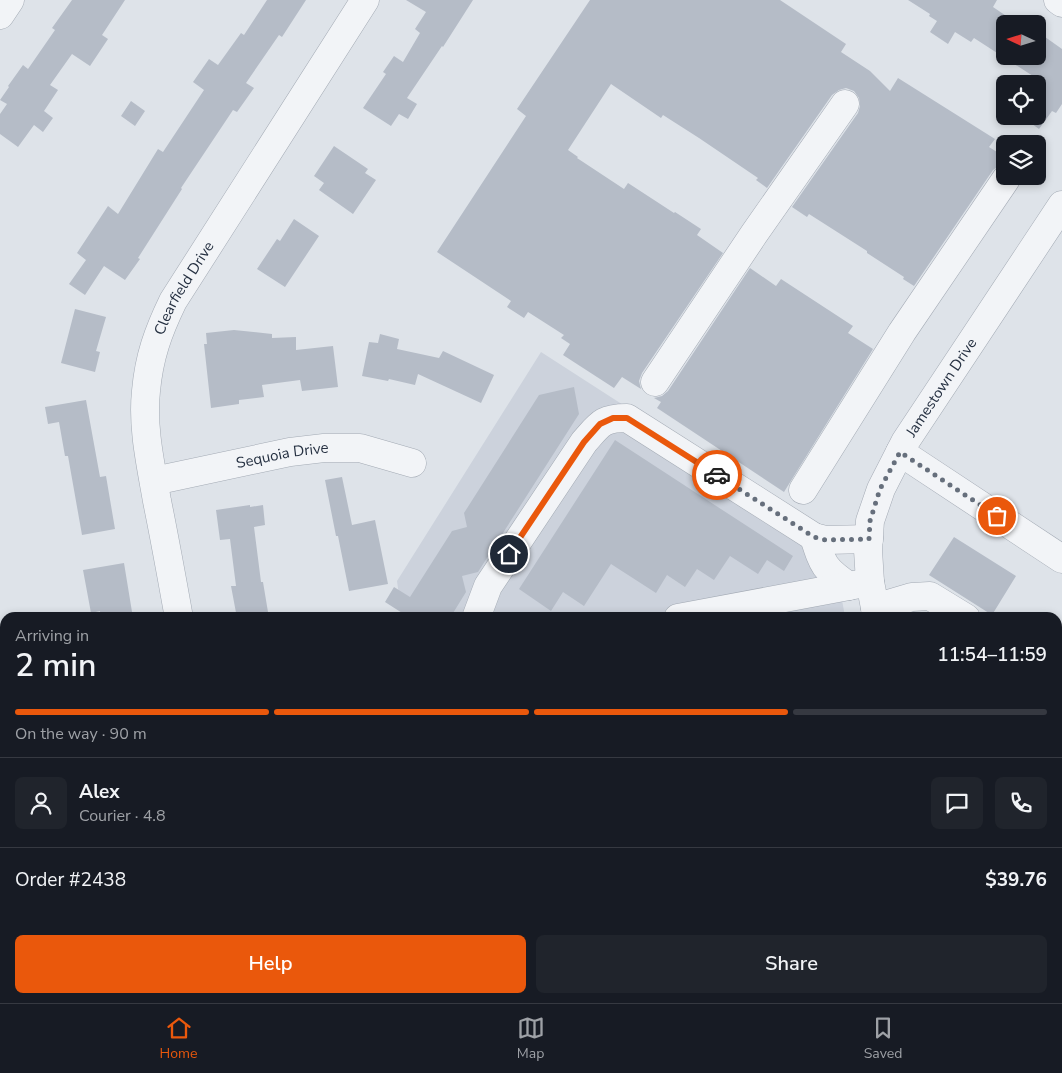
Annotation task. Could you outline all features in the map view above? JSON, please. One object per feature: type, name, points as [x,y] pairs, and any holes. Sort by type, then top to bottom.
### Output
[{"type":"street","points":[[0,15],[10,0]]},
{"type":"street","name":"Clearfield Drive","points":[[179,612],[146,432],[146,392],[151,356],[159,330],[173,301],[365,0]]},
{"type":"street","points":[[1058,0],[1062,3]]},
{"type":"street","points":[[655,382],[754,234],[845,104]]},
{"type":"street","points":[[803,490],[902,332],[1002,185]]},
{"type":"street","name":"Jamestown Drive","points":[[868,598],[870,521],[880,489],[911,434],[1062,205]]},
{"type":"street","points":[[478,612],[488,586],[584,442],[600,424],[613,418],[627,418],[814,537],[826,540],[869,539]]},
{"type":"street","name":"Sequoia Drive","points":[[154,481],[290,452],[324,448],[360,448],[412,463]]},
{"type":"street","points":[[900,452],[1062,560]]},
{"type":"street","points":[[814,537],[823,563],[833,576],[868,598]]},
{"type":"street","points":[[735,612],[868,598],[930,596],[956,612]]},
{"type":"shaded area","points":[[541,352],[811,526],[831,536],[844,612],[401,612],[397,581]]},
{"type":"building","points":[[72,0],[125,0],[102,35],[108,39],[90,66],[72,54],[50,85],[58,90],[44,111],[53,118],[43,132],[34,125],[18,147],[0,134],[0,114],[7,104],[0,100],[23,65],[28,69],[55,30],[52,28]]},
{"type":"building","points":[[267,0],[306,0],[282,37],[279,35],[246,83],[254,88],[237,112],[233,110],[181,188],[138,258],[140,259],[125,280],[104,266],[85,295],[69,284],[86,260],[77,253],[108,206],[118,214],[158,149],[163,152],[204,90],[193,82],[209,59],[218,65],[241,33],[244,35]]},
{"type":"building","points":[[406,0],[473,0],[407,98],[417,104],[408,119],[399,114],[391,126],[363,108],[386,74],[383,72],[394,56],[403,62],[420,33],[415,29],[426,12]]},
{"type":"building","points":[[590,0],[780,0],[846,44],[841,52],[870,71],[890,91],[898,78],[995,139],[989,147],[996,151],[996,168],[914,286],[903,279],[904,277],[867,253],[867,251],[809,214],[807,217],[792,207],[858,113],[860,106],[859,98],[854,91],[846,88],[832,95],[767,188],[756,180],[758,178],[699,138],[663,115],[661,118],[611,84],[568,150],[624,189],[628,183],[701,229],[697,235],[723,253],[642,373],[639,381],[641,389],[622,377],[614,388],[563,355],[570,344],[561,338],[564,335],[528,312],[524,318],[507,307],[511,301],[437,252],[526,116],[517,109]]},
{"type":"building","points":[[908,0],[997,0],[993,7],[1005,15],[996,15],[996,52],[974,38],[971,42],[955,32],[948,44],[930,32],[937,21],[929,16],[930,14]]},
{"type":"building","points":[[1046,38],[1062,49],[1062,104],[1056,113],[1052,111],[1046,119],[1046,75],[1031,75],[1016,65],[1046,65]]},
{"type":"building","points":[[131,101],[145,111],[135,126],[121,116]]},
{"type":"building","points":[[1033,125],[1042,125],[1039,129]]},
{"type":"building","points":[[334,146],[368,169],[365,173],[376,180],[353,214],[319,190],[324,183],[314,176]]},
{"type":"building","points":[[294,219],[319,236],[285,287],[257,269],[277,239],[280,241]]},
{"type":"building","points":[[750,268],[776,286],[781,279],[853,326],[848,333],[873,349],[784,492],[657,408],[661,402],[654,398],[662,396],[668,391]]},
{"type":"building","points":[[75,309],[106,317],[96,351],[100,352],[95,372],[61,363]]},
{"type":"building","points":[[234,330],[272,334],[272,338],[296,337],[296,350],[333,346],[338,387],[302,391],[300,380],[262,385],[264,397],[239,400],[239,404],[211,408],[204,344],[207,344],[206,333]]},
{"type":"building","points":[[380,334],[399,339],[397,349],[439,358],[443,351],[494,375],[481,403],[418,374],[415,385],[389,379],[388,381],[362,376],[369,342],[378,343]]},
{"type":"building","points":[[574,387],[579,414],[478,572],[462,576],[466,592],[454,612],[401,612],[385,602],[394,587],[410,597],[452,531],[467,527],[464,513],[539,395]]},
{"type":"building","points":[[86,400],[100,477],[106,476],[115,529],[82,535],[68,456],[65,456],[59,422],[48,424],[45,407]]},
{"type":"building","points":[[615,440],[793,556],[784,571],[767,560],[758,574],[730,556],[714,580],[697,569],[685,587],[667,575],[656,593],[611,564],[584,606],[563,592],[551,611],[519,589]]},
{"type":"building","points":[[342,477],[352,525],[375,520],[388,584],[349,591],[325,480]]},
{"type":"building","points":[[263,505],[265,525],[254,527],[261,582],[263,582],[268,612],[236,612],[231,586],[236,586],[230,539],[220,540],[216,510]]},
{"type":"building","points":[[954,537],[1016,576],[994,612],[987,612],[929,575]]},
{"type":"building","points":[[124,563],[132,612],[91,612],[83,570]]},
{"type":"way so far","points":[[717,475],[814,537],[826,540],[869,539],[870,521],[880,489],[900,452],[997,516]]},
{"type":"route","points":[[509,554],[584,442],[600,424],[613,418],[627,418],[717,475]]}]
